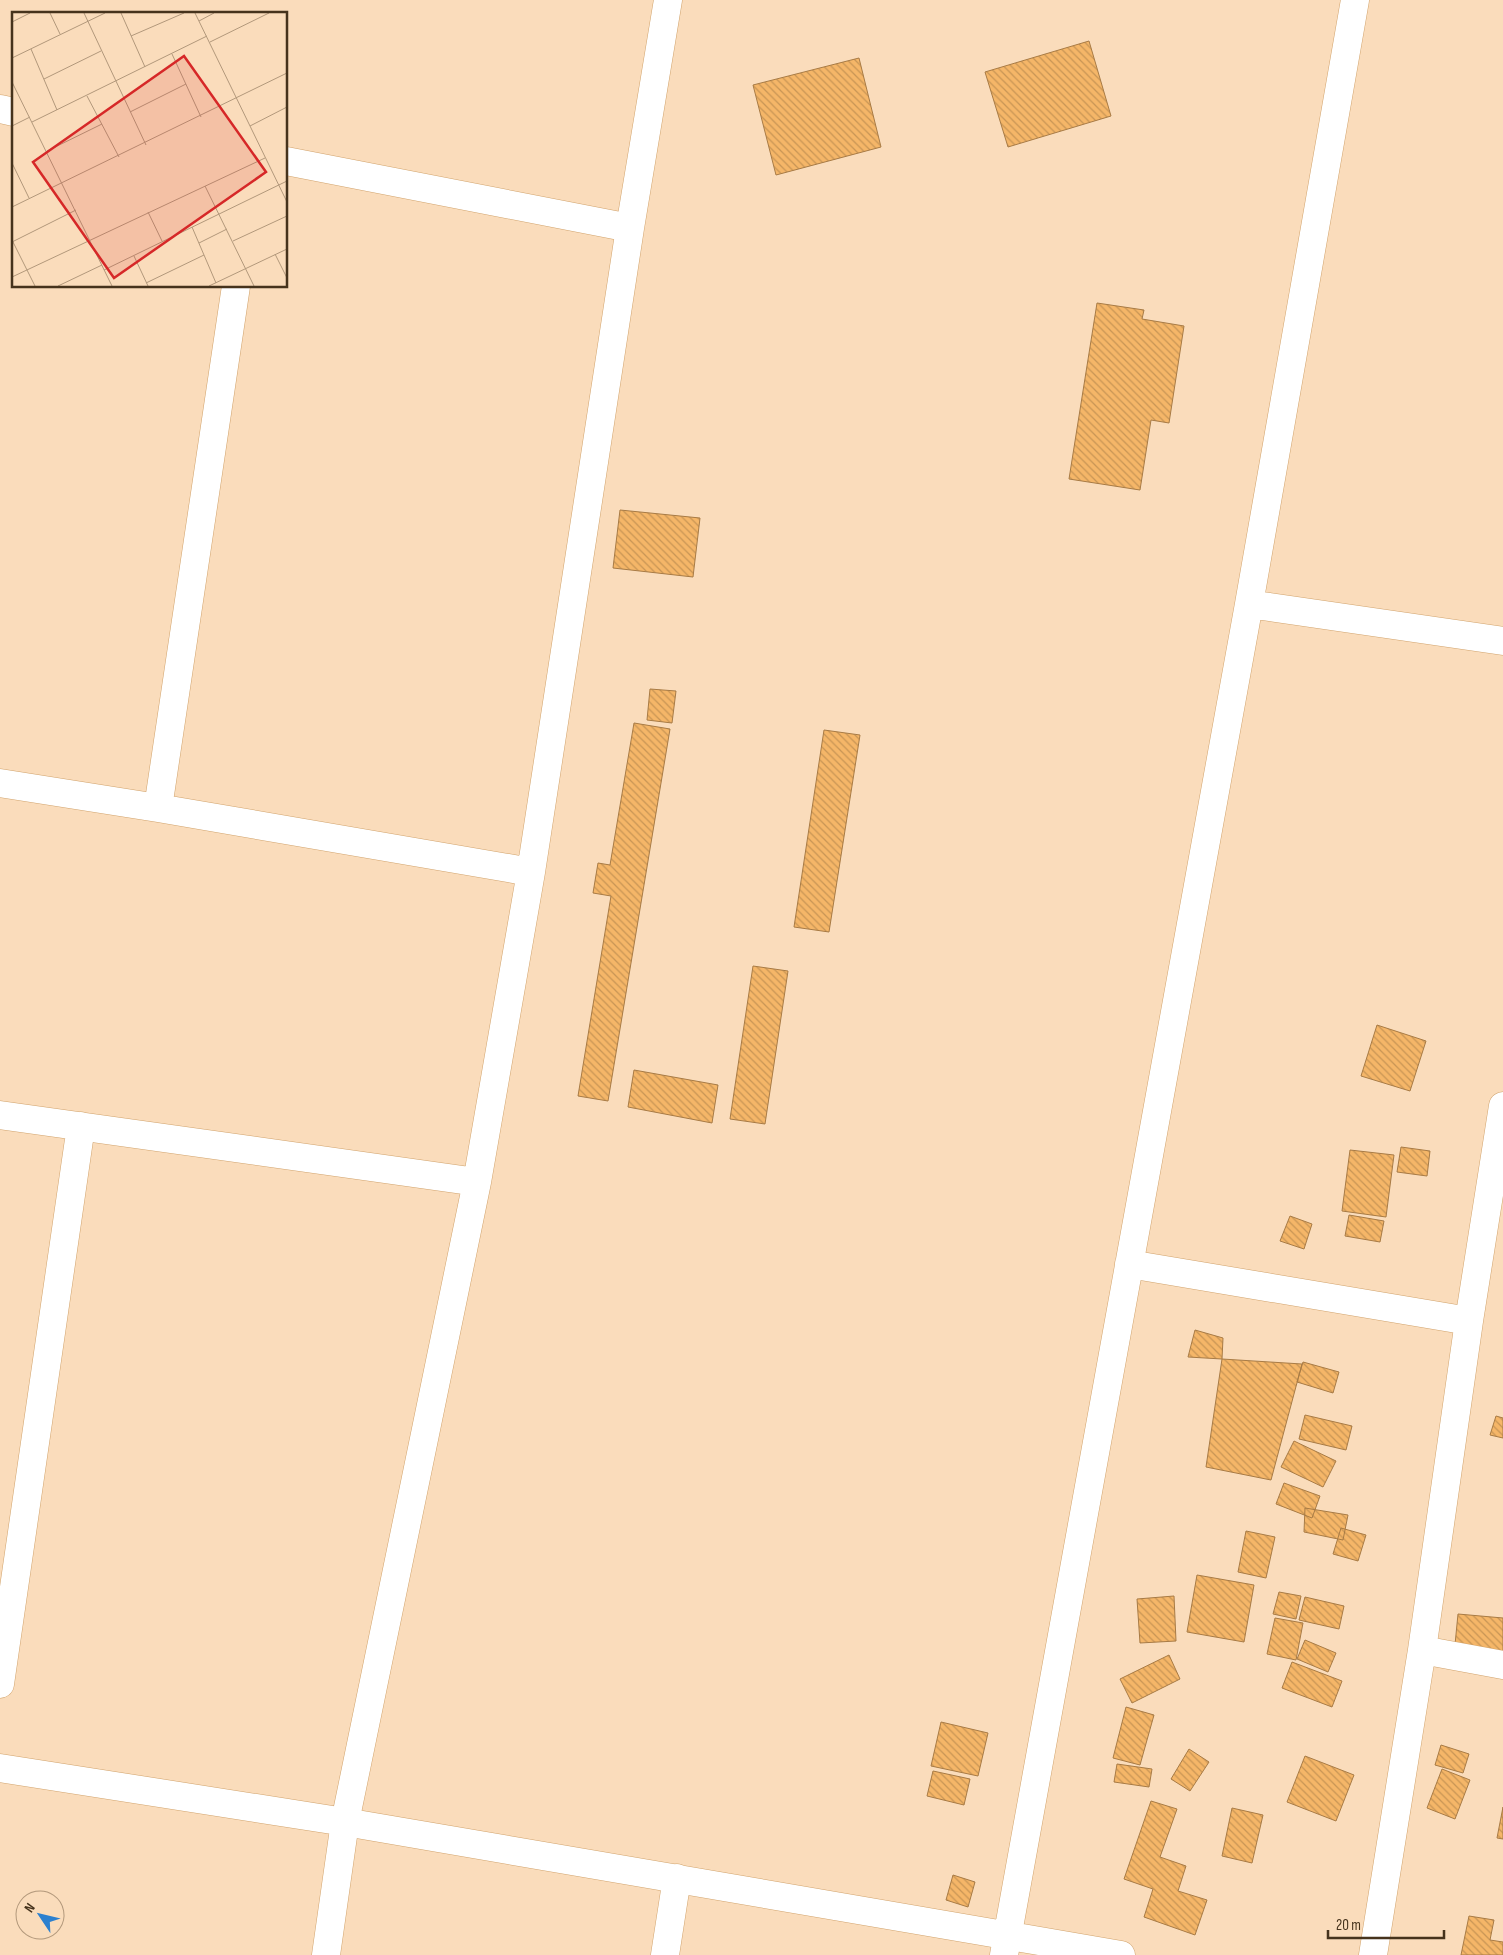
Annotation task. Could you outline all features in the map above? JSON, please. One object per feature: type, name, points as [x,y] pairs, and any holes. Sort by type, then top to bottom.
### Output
[{"type":"street","points":[[326,1955],[346,1822],[478,1182],[531,872],[630,228],[668,0]]},
{"type":"street","points":[[1006,1946],[1249,604],[1355,0]]},
{"type":"street","points":[[288,161],[630,228]]},
{"type":"street","points":[[158,808],[236,288]]},
{"type":"street","points":[[1249,604],[1503,641]]},
{"type":"street","points":[[0,783],[531,872]]},
{"type":"street","points":[[1373,1955],[1422,1650],[1468,1321],[1503,1106]]},
{"type":"street","points":[[0,1115],[478,1182]]},
{"type":"street","points":[[0,1684],[81,1126]]},
{"type":"street","points":[[1129,1264],[1468,1321]]},
{"type":"street","points":[[1422,1650],[1503,1665]]},
{"type":"street","points":[[0,1768],[346,1822],[676,1878],[1006,1946],[1121,1955]]},
{"type":"street","points":[[665,1955],[676,1878]]},
{"type":"building","points":[[1089,41],[1111,116],[1008,147],[985,72]]},
{"type":"building","points":[[859,58],[881,147],[776,175],[753,85]]},
{"type":"building","points":[[1097,303],[1144,310],[1142,319],[1184,326],[1169,423],[1151,420],[1140,490],[1069,479]]},
{"type":"building","points":[[620,510],[700,518],[693,577],[613,568]]},
{"type":"building","points":[[650,689],[676,691],[672,723],[647,720]]},
{"type":"building","points":[[634,723],[670,729],[608,1101],[578,1096],[611,896],[593,893],[598,863],[610,865]]},
{"type":"building","points":[[824,730],[860,735],[829,932],[794,927]]},
{"type":"building","points":[[753,966],[788,971],[765,1124],[730,1119]]},
{"type":"building","points":[[1377,1025],[1426,1041],[1410,1091],[1361,1076]]},
{"type":"building","points":[[634,1070],[718,1085],[712,1123],[628,1107]]},
{"type":"building","points":[[1401,1147],[1430,1151],[1427,1176],[1397,1172]]},
{"type":"building","points":[[1350,1150],[1394,1155],[1386,1217],[1342,1211]]},
{"type":"building","points":[[1349,1215],[1384,1221],[1380,1242],[1345,1236]]},
{"type":"building","points":[[1290,1216],[1312,1224],[1304,1249],[1280,1241]]},
{"type":"building","points":[[1195,1330],[1223,1338],[1222,1359],[1188,1357]]},
{"type":"building","points":[[1222,1359],[1302,1364],[1271,1480],[1206,1467]]},
{"type":"building","points":[[1303,1362],[1339,1372],[1333,1393],[1297,1382]]},
{"type":"building","points":[[1305,1415],[1352,1426],[1346,1450],[1299,1439]]},
{"type":"building","points":[[1496,1416],[1503,1418],[1503,1438],[1490,1435]]},
{"type":"building","points":[[1294,1441],[1336,1461],[1323,1487],[1281,1467]]},
{"type":"building","points":[[1284,1483],[1320,1496],[1312,1518],[1276,1504]]},
{"type":"building","points":[[1305,1508],[1348,1515],[1343,1540],[1304,1532]]},
{"type":"building","points":[[1341,1528],[1366,1535],[1358,1561],[1333,1554]]},
{"type":"building","points":[[1246,1531],[1275,1537],[1266,1578],[1238,1572]]},
{"type":"building","points":[[1197,1575],[1254,1585],[1244,1642],[1187,1632]]},
{"type":"building","points":[[1279,1592],[1301,1596],[1296,1619],[1273,1614]]},
{"type":"building","points":[[1174,1596],[1176,1641],[1140,1643],[1137,1599]]},
{"type":"building","points":[[1305,1597],[1344,1606],[1339,1629],[1299,1620]]},
{"type":"building","points":[[1458,1614],[1503,1618],[1503,1670],[1453,1665]]},
{"type":"building","points":[[1275,1618],[1303,1623],[1296,1660],[1267,1654]]},
{"type":"building","points":[[1305,1640],[1336,1653],[1328,1672],[1297,1659]]},
{"type":"building","points":[[1169,1655],[1180,1679],[1132,1703],[1120,1679]]},
{"type":"building","points":[[1292,1662],[1342,1681],[1332,1707],[1282,1688]]},
{"type":"building","points":[[1126,1707],[1154,1715],[1140,1765],[1113,1758]]},
{"type":"building","points":[[941,1722],[988,1733],[978,1776],[931,1766]]},
{"type":"building","points":[[1441,1745],[1469,1754],[1463,1773],[1435,1765]]},
{"type":"building","points":[[1189,1749],[1209,1762],[1190,1791],[1171,1779]]},
{"type":"building","points":[[1305,1756],[1354,1775],[1336,1821],[1287,1802]]},
{"type":"building","points":[[1117,1764],[1152,1769],[1149,1787],[1114,1782]]},
{"type":"building","points":[[1442,1769],[1470,1780],[1455,1819],[1427,1808]]},
{"type":"building","points":[[933,1771],[970,1779],[964,1805],[927,1796]]},
{"type":"building","points":[[1151,1801],[1177,1809],[1160,1857],[1186,1866],[1178,1891],[1207,1900],[1195,1935],[1144,1917],[1153,1889],[1124,1879]]},
{"type":"building","points":[[1503,1807],[1503,1839],[1497,1838]]},
{"type":"building","points":[[1232,1808],[1263,1815],[1252,1863],[1222,1856]]},
{"type":"building","points":[[953,1875],[975,1882],[968,1907],[946,1900]]},
{"type":"building","points":[[1469,1916],[1494,1920],[1490,1940],[1503,1942],[1503,1955],[1461,1955]]}]
